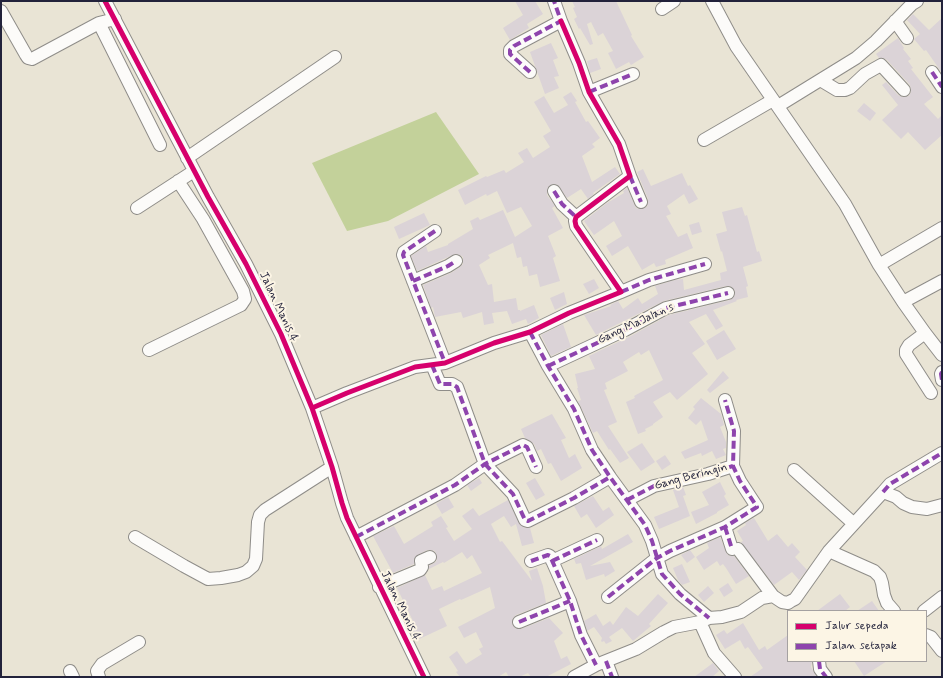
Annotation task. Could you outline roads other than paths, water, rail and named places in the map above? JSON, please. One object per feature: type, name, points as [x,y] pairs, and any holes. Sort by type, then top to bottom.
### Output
[{"type":"street","name":"Jalan Manis 4","points":[[104,1],[115,19],[194,171],[250,271],[281,334],[312,408],[332,467],[342,503],[356,537],[387,583],[424,677]]},
{"type":"street","points":[[554,1],[589,92],[619,144],[641,202]]},
{"type":"street","points":[[662,9],[674,1]]},
{"type":"street","points":[[712,1],[736,46],[845,204],[879,265],[903,302],[942,355]]},
{"type":"street","points":[[704,140],[822,81],[872,46],[895,21],[917,1]]},
{"type":"street","points":[[1,11],[26,55],[28,58],[32,59],[99,23],[115,19]]},
{"type":"street","points":[[530,72],[510,54],[510,50],[514,46],[561,21]]},
{"type":"street","points":[[895,21],[907,38]]},
{"type":"street","points":[[99,23],[160,145]]},
{"type":"street","points":[[187,158],[335,57]]},
{"type":"street","points":[[854,60],[865,74]]},
{"type":"street","points":[[822,81],[837,90],[845,90],[850,88],[865,74],[881,65],[904,90]]},
{"type":"street","points":[[932,72],[942,87]]},
{"type":"street","points":[[589,92],[633,74]]},
{"type":"street","points":[[137,208],[194,171]]},
{"type":"street","points":[[621,292],[574,221],[576,217],[630,176]]},
{"type":"street","points":[[149,350],[241,305],[245,299],[243,291],[203,219],[178,181]]},
{"type":"street","points":[[554,191],[562,204],[576,217]]},
{"type":"street","points":[[879,265],[942,228]]},
{"type":"street","points":[[434,232],[404,253],[444,362]]},
{"type":"street","points":[[413,281],[456,261]]},
{"type":"street","points":[[312,408],[415,367],[444,362],[494,343],[530,332],[569,313],[650,280],[705,264]]},
{"type":"street","points":[[903,302],[942,280]]},
{"type":"street","name":"Gang MaJalan s","points":[[548,366],[625,330],[666,308],[728,293]]},
{"type":"street","points":[[530,332],[548,366],[566,393],[592,450],[645,525],[652,541],[662,574],[704,620],[714,653],[734,677]]},
{"type":"street","points":[[925,333],[909,345],[906,350],[906,354],[932,393]]},
{"type":"street","points":[[432,365],[440,384],[452,384],[457,387],[485,464],[513,494],[524,519],[527,521],[574,498],[610,477]]},
{"type":"street","points":[[942,372],[942,380]]},
{"type":"street","points":[[608,598],[657,558],[725,527],[757,507],[740,481],[733,466],[734,432],[725,400]]},
{"type":"street","points":[[356,537],[455,485],[485,464],[523,445],[527,447],[536,467]]},
{"type":"street","points":[[725,527],[735,549],[773,596],[782,602],[788,603],[795,599],[829,551],[890,484],[942,453]]},
{"type":"street","name":"Gang Beringin","points":[[627,500],[654,486],[708,474],[733,466]]},
{"type":"street","points":[[135,537],[184,566],[208,578],[221,578],[238,575],[246,572],[253,566],[256,559],[258,522],[260,515],[265,510],[332,467]]},
{"type":"street","points":[[794,470],[853,523]]},
{"type":"street","points":[[883,492],[896,497],[912,507],[927,509],[942,505]]},
{"type":"street","points":[[552,561],[597,540]]},
{"type":"street","points":[[829,551],[874,571],[880,577],[887,603],[893,610]]},
{"type":"street","points":[[531,561],[548,555],[570,601],[581,635],[612,677]]},
{"type":"street","points":[[387,583],[420,570],[422,567],[421,561],[430,556]]},
{"type":"street","points":[[574,677],[601,663],[636,649],[674,627],[741,612],[762,598],[773,596]]},
{"type":"street","points":[[925,610],[942,597]]},
{"type":"street","points":[[519,622],[570,601]]},
{"type":"street","points":[[927,636],[942,651]]},
{"type":"street","points":[[99,677],[97,671],[102,664],[139,642]]},
{"type":"street","points":[[819,662],[820,669],[826,677]]}]
